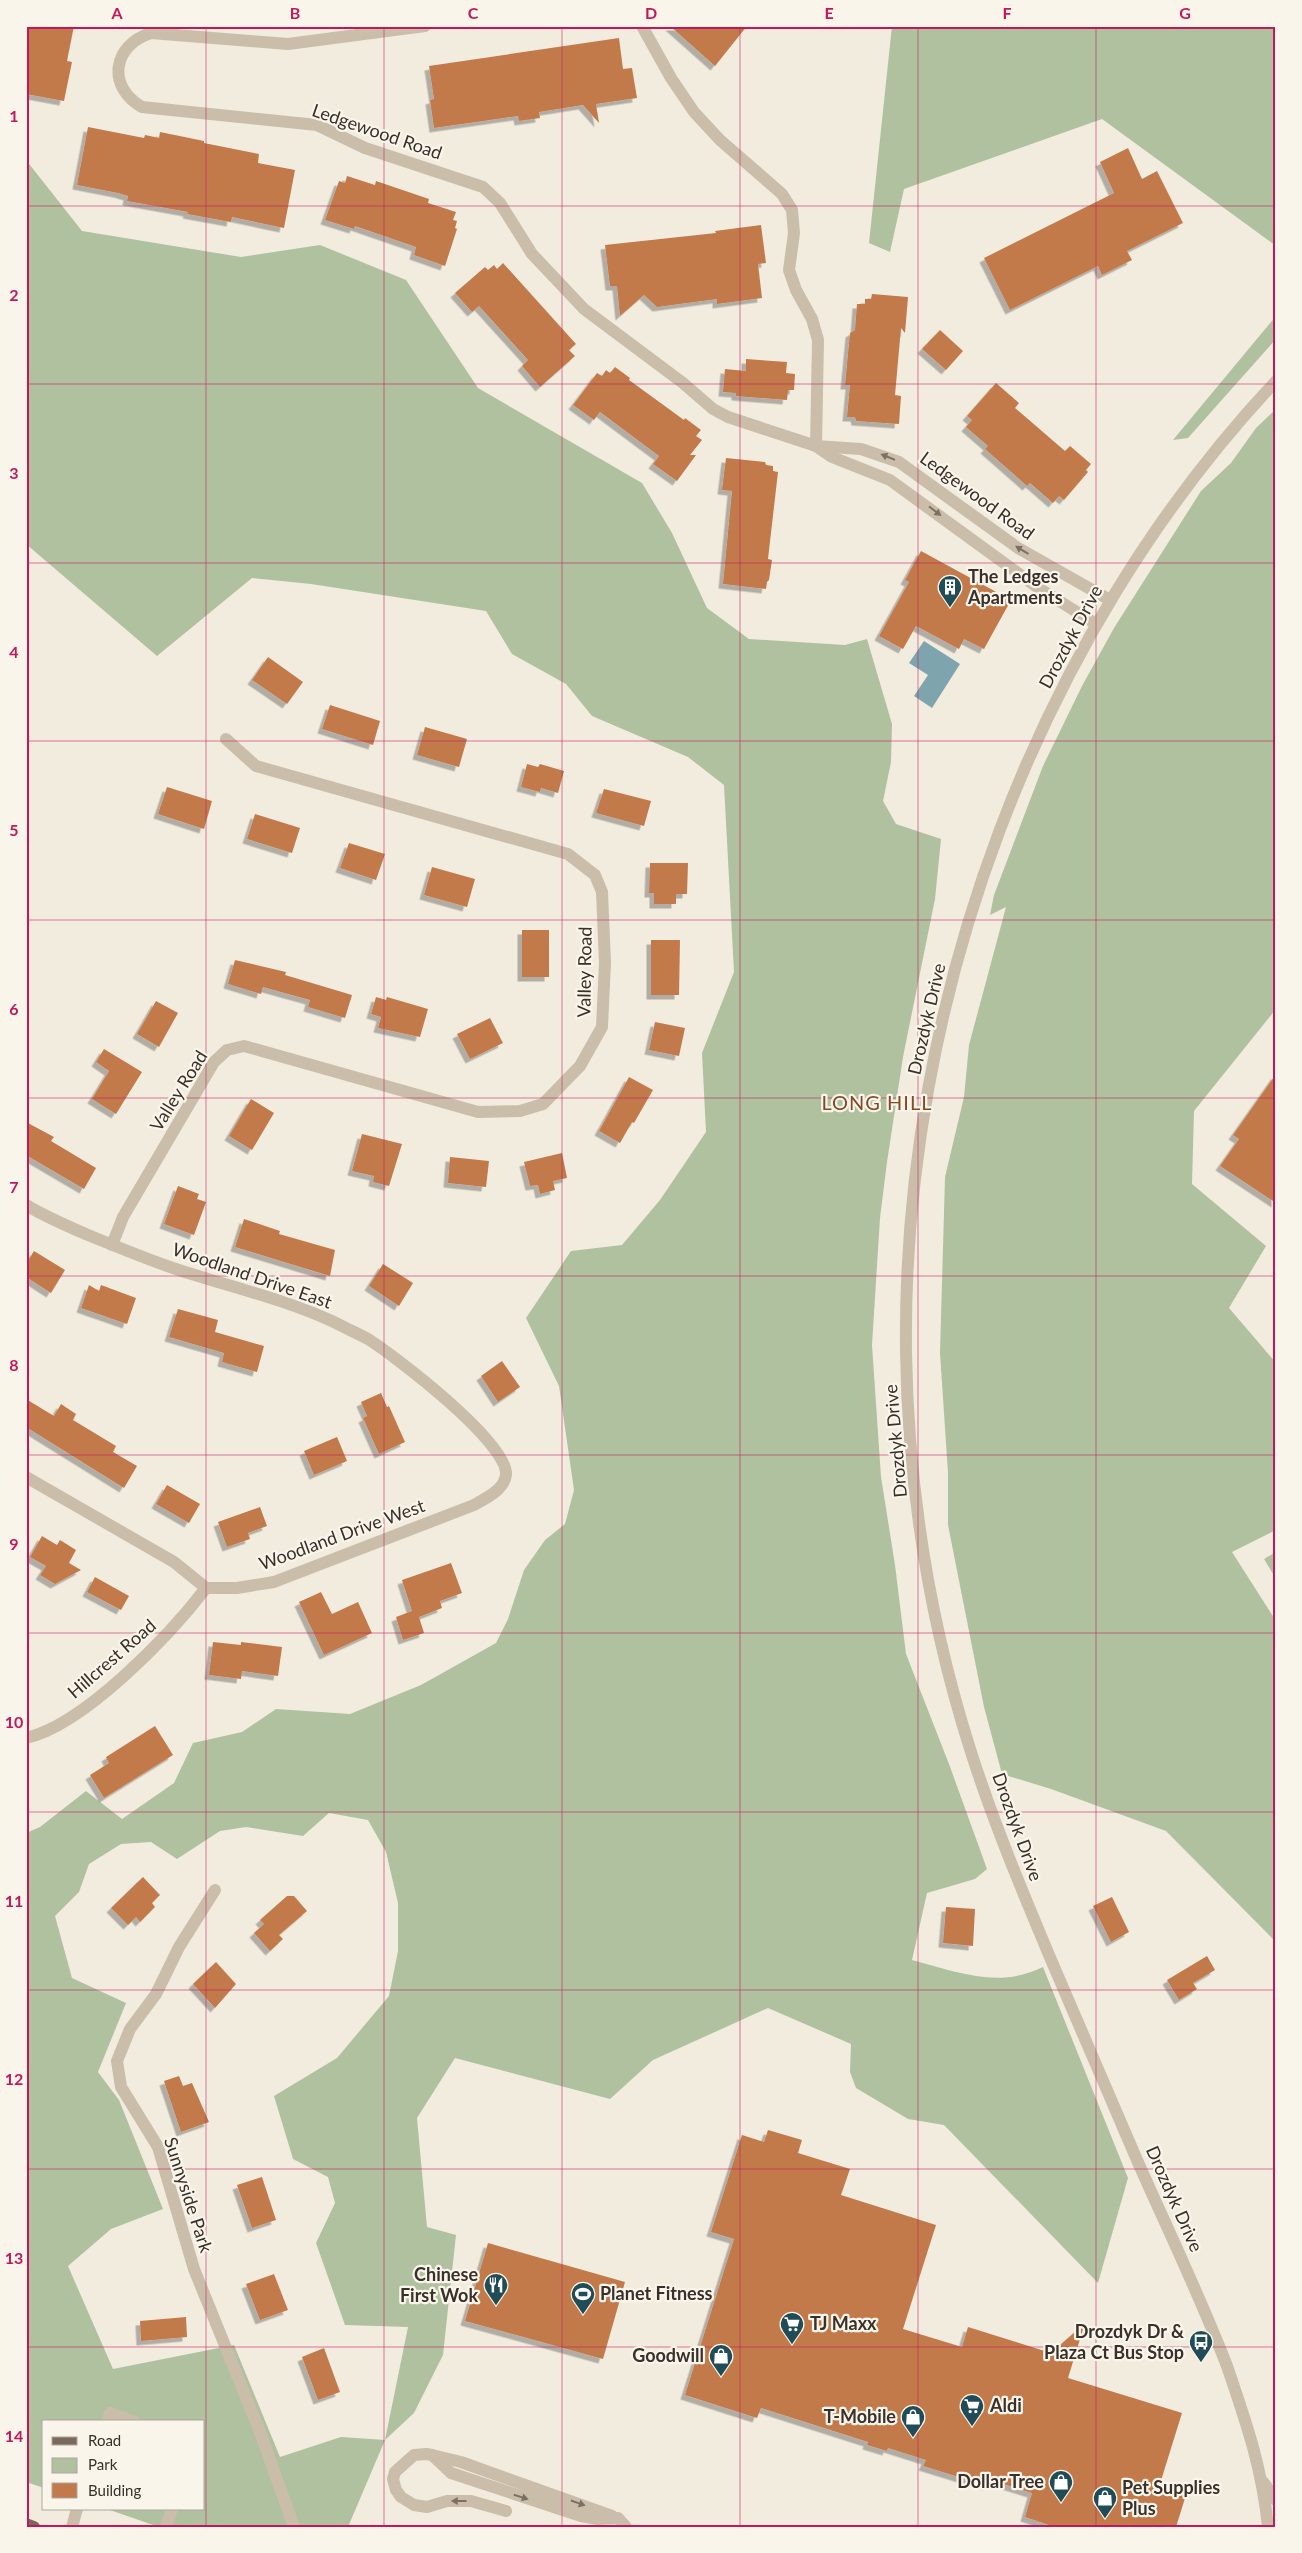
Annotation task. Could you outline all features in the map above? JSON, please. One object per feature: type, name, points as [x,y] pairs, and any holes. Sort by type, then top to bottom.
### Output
[{"type":"main road","points":[[26,2524],[34,2527]]},
{"type":"street","name":"Ledgewood Road","points":[[425,26],[288,44],[151,33],[131,42],[124,51],[118,72],[120,83],[128,98],[142,107],[317,125],[365,148],[483,187],[496,197],[532,254],[584,309],[720,413],[816,446],[861,449],[899,462],[1018,548],[1110,600]]},
{"type":"street","points":[[642,26],[675,84],[694,112],[720,140],[782,194],[792,210],[794,232],[789,270],[796,290],[812,319],[818,340],[816,446]]},
{"type":"street","name":"Drozdyk Drive","points":[[1268,2527],[1263,2481],[1245,2419],[1216,2338],[1004,1849],[970,1750],[944,1654],[928,1576],[913,1469],[906,1351],[911,1231],[925,1103],[952,982],[992,849],[1039,738],[1096,624],[1139,552],[1187,485],[1276,381]]},
{"type":"street","name":"Ledgewood Road","points":[[816,446],[832,457],[875,473],[897,484],[1036,587],[1096,624]]},
{"type":"street","name":"Valley Road","points":[[112,1245],[123,1216],[214,1062],[227,1050],[244,1046],[478,1112],[520,1112],[542,1104],[559,1090],[580,1066],[602,1027],[605,963],[602,892],[595,875],[583,864],[568,854],[256,766],[226,739]]},
{"type":"street","name":"Woodland Drive East","points":[[26,1205],[41,1215],[112,1245],[179,1270],[262,1294],[367,1338],[400,1362],[478,1428],[503,1461],[506,1474]]},
{"type":"street","name":"Woodland Drive West","points":[[206,1588],[237,1588],[274,1582],[474,1506],[502,1485],[506,1474]]},
{"type":"street","points":[[26,1477],[174,1562],[206,1588]]},
{"type":"street","name":"Hillcrest Road","points":[[26,1738],[64,1722],[94,1702],[180,1622],[206,1588]]},
{"type":"street","name":"Sunnyside Park","points":[[215,1890],[180,1947],[156,1994],[130,2029],[117,2061],[121,2086],[158,2147],[194,2269],[260,2432],[294,2527]]},
{"type":"street","points":[[108,2420],[110,2413],[129,2420]]},
{"type":"street","points":[[506,2511],[472,2501],[447,2501],[434,2506],[421,2506],[401,2497],[393,2480],[400,2466],[414,2455],[432,2455],[451,2473],[513,2495],[580,2516],[622,2522]]},
{"type":"street","points":[[1263,2481],[1276,2500]]},
{"type":"street","points":[[72,2527],[77,2510]]},
{"type":"street","points":[[166,2527],[172,2510]]},
{"type":"green space","points":[[892,26],[1276,26],[1276,246],[1102,119],[904,189],[890,252],[869,243]]},
{"type":"green space","points":[[26,160],[82,231],[241,257],[320,245],[406,280],[478,388],[642,483],[672,533],[707,608],[749,639],[845,645],[867,639],[892,724],[891,762],[883,801],[896,824],[941,839],[935,899],[903,1057],[880,1218],[872,1345],[881,1477],[895,1565],[906,1654],[987,1869],[975,1879],[927,1893],[912,1960],[962,1973],[994,1978],[1027,1974],[1043,1967],[1128,2178],[1098,2283],[944,2125],[908,2119],[856,2088],[850,2072],[851,2044],[768,2008],[653,2060],[610,2099],[455,2058],[417,2118],[427,2227],[456,2235],[443,2355],[414,2413],[385,2440],[348,2527],[159,2527],[110,2510],[205,2510],[205,2420],[42,2420],[42,2487],[26,2482],[26,1833],[40,1827],[86,1791],[122,1819],[174,1783],[193,1743],[242,1732],[276,1709],[350,1714],[421,1685],[496,1643],[508,1619],[524,1570],[545,1540],[565,1524],[574,1490],[559,1386],[526,1318],[571,1251],[622,1245],[660,1200],[706,1132],[702,1053],[734,972],[724,785],[688,757],[592,716],[566,684],[512,654],[486,611],[311,584],[252,578],[157,656],[26,544]],"holes":[[[329,1813],[368,1820],[386,1852],[398,1903],[398,1951],[389,1996],[337,2058],[274,2096],[293,2159],[328,2177],[335,2203],[316,2243],[345,2325],[408,2327],[385,2440],[341,2437],[280,2457],[234,2345],[113,2369],[68,2266],[111,2229],[163,2209],[119,2100],[98,2072],[126,2003],[72,1978],[55,1916],[79,1892],[89,1864],[121,1844],[151,1842],[177,1859],[220,1831],[246,1827],[303,1836]]]},
{"type":"green space","points":[[1276,316],[1276,339],[1188,438],[1173,440]]},
{"type":"green space","points":[[1276,409],[1276,1009],[1194,1111],[1192,1184],[1266,1246],[1229,1308],[1276,1363],[1276,1530],[1232,1552],[1276,1621],[1276,1942],[1166,1831],[1051,1789],[1002,1774],[984,1707],[948,1525],[948,1473],[940,1353],[945,1177],[964,1097],[969,1045],[1006,907],[990,915],[994,895],[1043,766],[1082,686],[1114,628],[1201,491],[1231,463],[1256,428]]},
{"type":"green space","points":[[1276,1552],[1276,1579],[1264,1559]]},
{"type":"water","points":[[924,641],[960,664],[932,708],[914,696],[928,675],[909,663]]},
{"type":"building","points":[[26,26],[74,26],[67,61],[72,62],[64,101],[26,94]]},
{"type":"building","points":[[670,26],[747,26],[715,66]]},
{"type":"building","points":[[619,38],[623,69],[632,68],[637,98],[596,104],[599,123],[583,105],[539,112],[540,118],[519,121],[518,116],[434,128],[430,100],[434,99],[429,66]]},
{"type":"building","points":[[88,127],[144,138],[145,135],[159,138],[160,132],[204,141],[204,143],[259,154],[258,163],[295,170],[284,228],[232,217],[231,222],[187,214],[188,212],[127,201],[128,196],[77,185]]},
{"type":"building","points":[[1128,148],[1142,179],[1157,171],[1183,223],[1127,251],[1132,260],[1102,275],[1098,266],[1010,310],[984,258],[1114,193],[1100,162]]},
{"type":"building","points":[[347,176],[375,185],[376,181],[429,199],[428,203],[456,212],[453,220],[457,221],[455,228],[457,229],[445,266],[414,255],[416,247],[355,226],[354,229],[325,220],[339,181],[345,183]]},
{"type":"building","points":[[761,225],[766,263],[758,264],[762,298],[717,304],[717,299],[657,307],[644,295],[620,316],[617,286],[610,286],[605,245],[716,233],[715,231]]},
{"type":"building","points":[[503,263],[576,344],[569,350],[575,356],[540,387],[522,366],[528,360],[479,306],[472,312],[455,293],[485,267],[488,270],[494,265],[497,269]]},
{"type":"building","points":[[872,294],[908,297],[905,333],[901,328],[895,395],[901,396],[899,424],[856,421],[855,417],[847,417],[850,385],[845,385],[850,333],[855,330],[857,304],[865,304],[865,299],[871,299]]},
{"type":"building","points":[[940,330],[963,351],[946,370],[922,349]]},
{"type":"building","points":[[746,359],[787,362],[786,373],[795,374],[794,390],[788,390],[787,400],[736,396],[736,393],[723,392],[725,369],[746,371]]},
{"type":"building","points":[[615,367],[630,378],[629,380],[701,430],[696,436],[702,440],[690,455],[696,455],[677,481],[653,464],[659,456],[600,412],[594,420],[573,405],[597,373],[602,376],[606,370],[610,373]]},
{"type":"building","points":[[996,383],[1019,403],[1015,408],[1065,451],[1070,446],[1091,464],[1086,470],[1088,472],[1064,500],[1059,496],[1053,503],[1030,483],[1027,486],[985,449],[988,446],[966,427],[972,420],[967,416]]},
{"type":"building","points":[[726,458],[765,462],[766,465],[773,466],[773,471],[778,472],[768,559],[772,560],[766,589],[723,584],[732,491],[722,490]]},
{"type":"building","name":"The Ledges Apartments","points":[[921,551],[1011,600],[984,649],[964,639],[959,649],[916,626],[903,649],[879,636],[909,582],[905,580]]},
{"type":"building","points":[[268,657],[303,682],[287,704],[252,680]]},
{"type":"building","points":[[330,705],[380,721],[373,745],[322,729]]},
{"type":"building","points":[[425,727],[467,739],[459,767],[417,755]]},
{"type":"building","points":[[527,764],[538,767],[540,764],[564,771],[558,793],[541,788],[540,792],[521,787]]},
{"type":"building","points":[[167,787],[212,801],[204,829],[158,814]]},
{"type":"building","points":[[604,789],[651,801],[644,826],[596,813]]},
{"type":"building","points":[[255,814],[300,828],[292,853],[247,839]]},
{"type":"building","points":[[349,843],[385,854],[376,880],[340,868]]},
{"type":"building","points":[[650,863],[688,863],[687,894],[676,894],[676,904],[654,904],[654,893],[649,893]]},
{"type":"building","points":[[432,867],[475,879],[467,907],[424,895]]},
{"type":"building","points":[[522,930],[549,930],[549,977],[522,977]]},
{"type":"building","points":[[651,940],[680,940],[679,995],[651,995]]},
{"type":"building","points":[[235,960],[286,972],[285,975],[352,995],[345,1018],[308,1007],[310,1000],[263,987],[261,994],[228,984]]},
{"type":"building","points":[[376,997],[386,1000],[387,997],[428,1009],[420,1037],[378,1028],[381,1017],[371,1014]]},
{"type":"building","points":[[156,1001],[178,1013],[159,1047],[137,1034]]},
{"type":"building","points":[[490,1018],[503,1043],[470,1059],[457,1034]]},
{"type":"building","points":[[655,1022],[685,1028],[679,1056],[649,1050]]},
{"type":"building","points":[[104,1049],[142,1072],[116,1114],[92,1099],[109,1071],[96,1062]]},
{"type":"building","points":[[1276,1074],[1276,1203],[1220,1166],[1239,1139],[1233,1135]]},
{"type":"building","points":[[629,1077],[653,1090],[620,1143],[599,1131]]},
{"type":"building","points":[[251,1099],[274,1113],[252,1150],[229,1136]]},
{"type":"building","points":[[26,1122],[54,1137],[51,1141],[96,1168],[84,1189],[26,1155]]},
{"type":"building","points":[[362,1134],[402,1144],[389,1186],[373,1182],[374,1176],[352,1171]]},
{"type":"building","points":[[562,1153],[567,1178],[553,1181],[555,1190],[540,1194],[538,1185],[530,1186],[524,1162]]},
{"type":"building","points":[[450,1157],[489,1161],[486,1187],[448,1183]]},
{"type":"building","points":[[178,1186],[199,1194],[197,1199],[206,1202],[194,1235],[164,1224]]},
{"type":"building","points":[[244,1219],[280,1231],[279,1234],[335,1250],[330,1276],[235,1247]]},
{"type":"building","points":[[34,1251],[65,1270],[51,1293],[26,1277],[26,1264]]},
{"type":"building","points":[[383,1264],[413,1283],[399,1306],[369,1286]]},
{"type":"building","points":[[89,1285],[99,1291],[101,1285],[136,1298],[127,1324],[81,1308]]},
{"type":"building","points":[[178,1309],[218,1320],[215,1332],[264,1346],[257,1372],[222,1362],[224,1353],[169,1337]]},
{"type":"building","points":[[502,1361],[520,1387],[498,1402],[481,1376]]},
{"type":"building","points":[[381,1393],[405,1442],[379,1454],[363,1418],[367,1416],[361,1402]]},
{"type":"building","points":[[26,1399],[54,1416],[61,1404],[76,1414],[73,1420],[116,1446],[113,1452],[137,1466],[124,1488],[26,1427]]},
{"type":"building","points":[[337,1437],[347,1461],[314,1475],[304,1451]]},
{"type":"building","points":[[167,1485],[200,1504],[189,1523],[156,1504]]},
{"type":"building","points":[[260,1507],[267,1526],[248,1533],[250,1539],[227,1547],[218,1522]]},
{"type":"building","points":[[42,1536],[57,1545],[60,1540],[76,1550],[69,1563],[81,1570],[55,1584],[40,1575],[46,1566],[30,1557]]},
{"type":"building","points":[[451,1563],[462,1593],[440,1601],[442,1608],[419,1617],[424,1633],[403,1640],[396,1617],[412,1611],[402,1580]]},
{"type":"building","points":[[95,1577],[129,1596],[121,1610],[87,1592]]},
{"type":"building","points":[[321,1592],[332,1614],[358,1602],[372,1633],[324,1655],[299,1602]]},
{"type":"building","points":[[213,1642],[241,1645],[241,1642],[282,1647],[278,1676],[242,1671],[241,1679],[209,1675]]},
{"type":"building","points":[[155,1726],[173,1755],[104,1798],[90,1775],[109,1763],[106,1757]]},
{"type":"building","points":[[143,1877],[160,1895],[152,1903],[155,1907],[140,1922],[136,1917],[128,1925],[111,1908]]},
{"type":"building","points":[[287,1896],[294,1896],[307,1911],[279,1935],[283,1939],[270,1951],[254,1933],[264,1924],[260,1920]]},
{"type":"building","points":[[1112,1897],[1129,1932],[1111,1942],[1093,1906]]},
{"type":"building","points":[[946,1907],[975,1909],[973,1946],[943,1943]]},
{"type":"building","points":[[1207,1956],[1215,1970],[1193,1983],[1197,1989],[1179,2000],[1167,1980]]},
{"type":"building","points":[[216,1962],[236,1984],[215,2008],[193,1984]]},
{"type":"building","points":[[179,2076],[183,2086],[192,2083],[209,2122],[181,2132],[164,2081]]},
{"type":"building","points":[[768,2130],[802,2140],[798,2153],[850,2169],[841,2195],[936,2225],[903,2329],[962,2347],[968,2327],[1051,2353],[1085,2323],[1068,2378],[1182,2413],[1159,2487],[1186,2495],[1176,2527],[1055,2527],[1025,2517],[1032,2493],[990,2480],[988,2486],[923,2466],[926,2460],[888,2448],[887,2451],[867,2445],[868,2442],[761,2408],[757,2418],[685,2395],[734,2239],[711,2232],[742,2135],[764,2142]]},
{"type":"building","points":[[262,2177],[276,2220],[252,2228],[237,2185]]},
{"type":"building","points":[[488,2243],[625,2282],[603,2359],[465,2321]]},
{"type":"building","points":[[274,2274],[288,2310],[260,2320],[246,2284]]},
{"type":"building","points":[[186,2317],[187,2337],[141,2341],[140,2321]]},
{"type":"building","points":[[324,2348],[340,2392],[318,2400],[302,2357]]},
{"type":"place","name":"The Ledges Apartments","points":[[950,608]]},
{"type":"place","name":"Chinese First Wok","points":[[496,2306]]},
{"type":"place","name":"Planet Fitness","points":[[583,2315]]},
{"type":"place","name":"TJ Maxx","points":[[792,2345]]},
{"type":"place","name":"Drozdyk Dr & Plaza Ct Bus Stop","points":[[1201,2363]]},
{"type":"place","name":"Goodwill","points":[[721,2377]]},
{"type":"place","name":"Aldi","points":[[972,2427]]},
{"type":"place","name":"T-Mobile","points":[[913,2438]]},
{"type":"place","name":"Dollar Tree","points":[[1061,2503]]},
{"type":"place","name":"Pet Supplies Plus","points":[[1105,2519]]},
{"type":"district","name":"LONG HILL","points":[[877,1103]]}]
